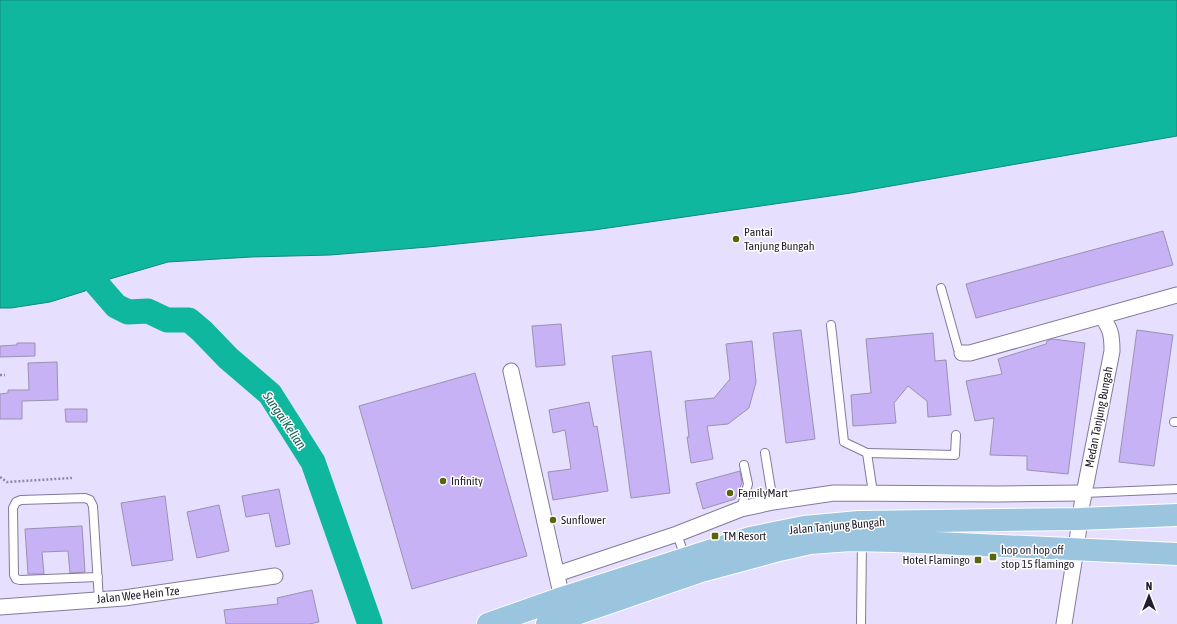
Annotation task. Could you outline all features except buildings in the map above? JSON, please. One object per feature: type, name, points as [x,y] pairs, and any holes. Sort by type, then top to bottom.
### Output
[{"type":"main road","name":"Jalan Tanjung Bungah","points":[[488,624],[562,598],[750,538],[804,527],[859,522],[1079,519],[1177,515]]},
{"type":"main road","name":"Jalan Tanjung Bungah","points":[[547,624],[698,572],[810,543],[894,541],[1177,554]]},
{"type":"street","points":[[962,353],[970,353],[1177,295]]},
{"type":"street","name":"Medan Tanjung Bungah","points":[[1064,624],[1076,549],[1079,519],[1112,351],[1112,336],[1108,325],[1102,317]]},
{"type":"street","points":[[511,372],[562,598]]},
{"type":"street","points":[[557,574],[677,534],[741,509],[773,502],[834,493],[1084,493]]},
{"type":"street","name":"Jalan Wee Hein Tze","points":[[0,607],[124,598],[276,576]]},
{"type":"lane","points":[[941,288],[958,349],[962,353]]},
{"type":"lane","points":[[831,325],[844,442],[867,453],[955,455],[956,435]]},
{"type":"lane","points":[[765,453],[773,502]]},
{"type":"lane","points":[[867,453],[873,493]]},
{"type":"lane","points":[[741,509],[748,484],[744,465]]},
{"type":"lane","points":[[1084,493],[1177,489]]},
{"type":"lane","points":[[98,577],[16,579],[14,575],[13,508],[16,502],[21,500],[85,498],[90,500],[93,506],[98,577],[99,600]]},
{"type":"lane","points":[[677,534],[685,558]]},
{"type":"lane","points":[[861,624],[862,541]]},
{"type":"path","points":[[0,375],[5,375]]},
{"type":"path","points":[[0,477],[7,482],[72,478]]},
{"type":"shaded area","points":[[0,0],[1177,0],[1177,136],[851,193],[594,230],[428,247],[330,255],[251,257],[168,262],[96,283],[85,291],[50,302],[11,308],[0,308]]},
{"type":"waterway","name":"Sungai Kelian","points":[[96,283],[116,306],[128,312],[148,311],[167,320],[189,320],[228,358],[270,394],[313,462],[370,624]]},
{"type":"place","name":"Pantai Tanjung Bungah","points":[[736,239]]},
{"type":"place","name":"Infinity","points":[[443,481]]},
{"type":"place","name":"FamilyMart","points":[[730,493]]},
{"type":"place","name":"Sunflower","points":[[553,520]]},
{"type":"place","name":"TM Resort","points":[[715,536]]},
{"type":"place","name":"hop on hop off stop 15 flamingo","points":[[993,557]]},
{"type":"place","name":"Hotel Flamingo","points":[[978,560]]}]
